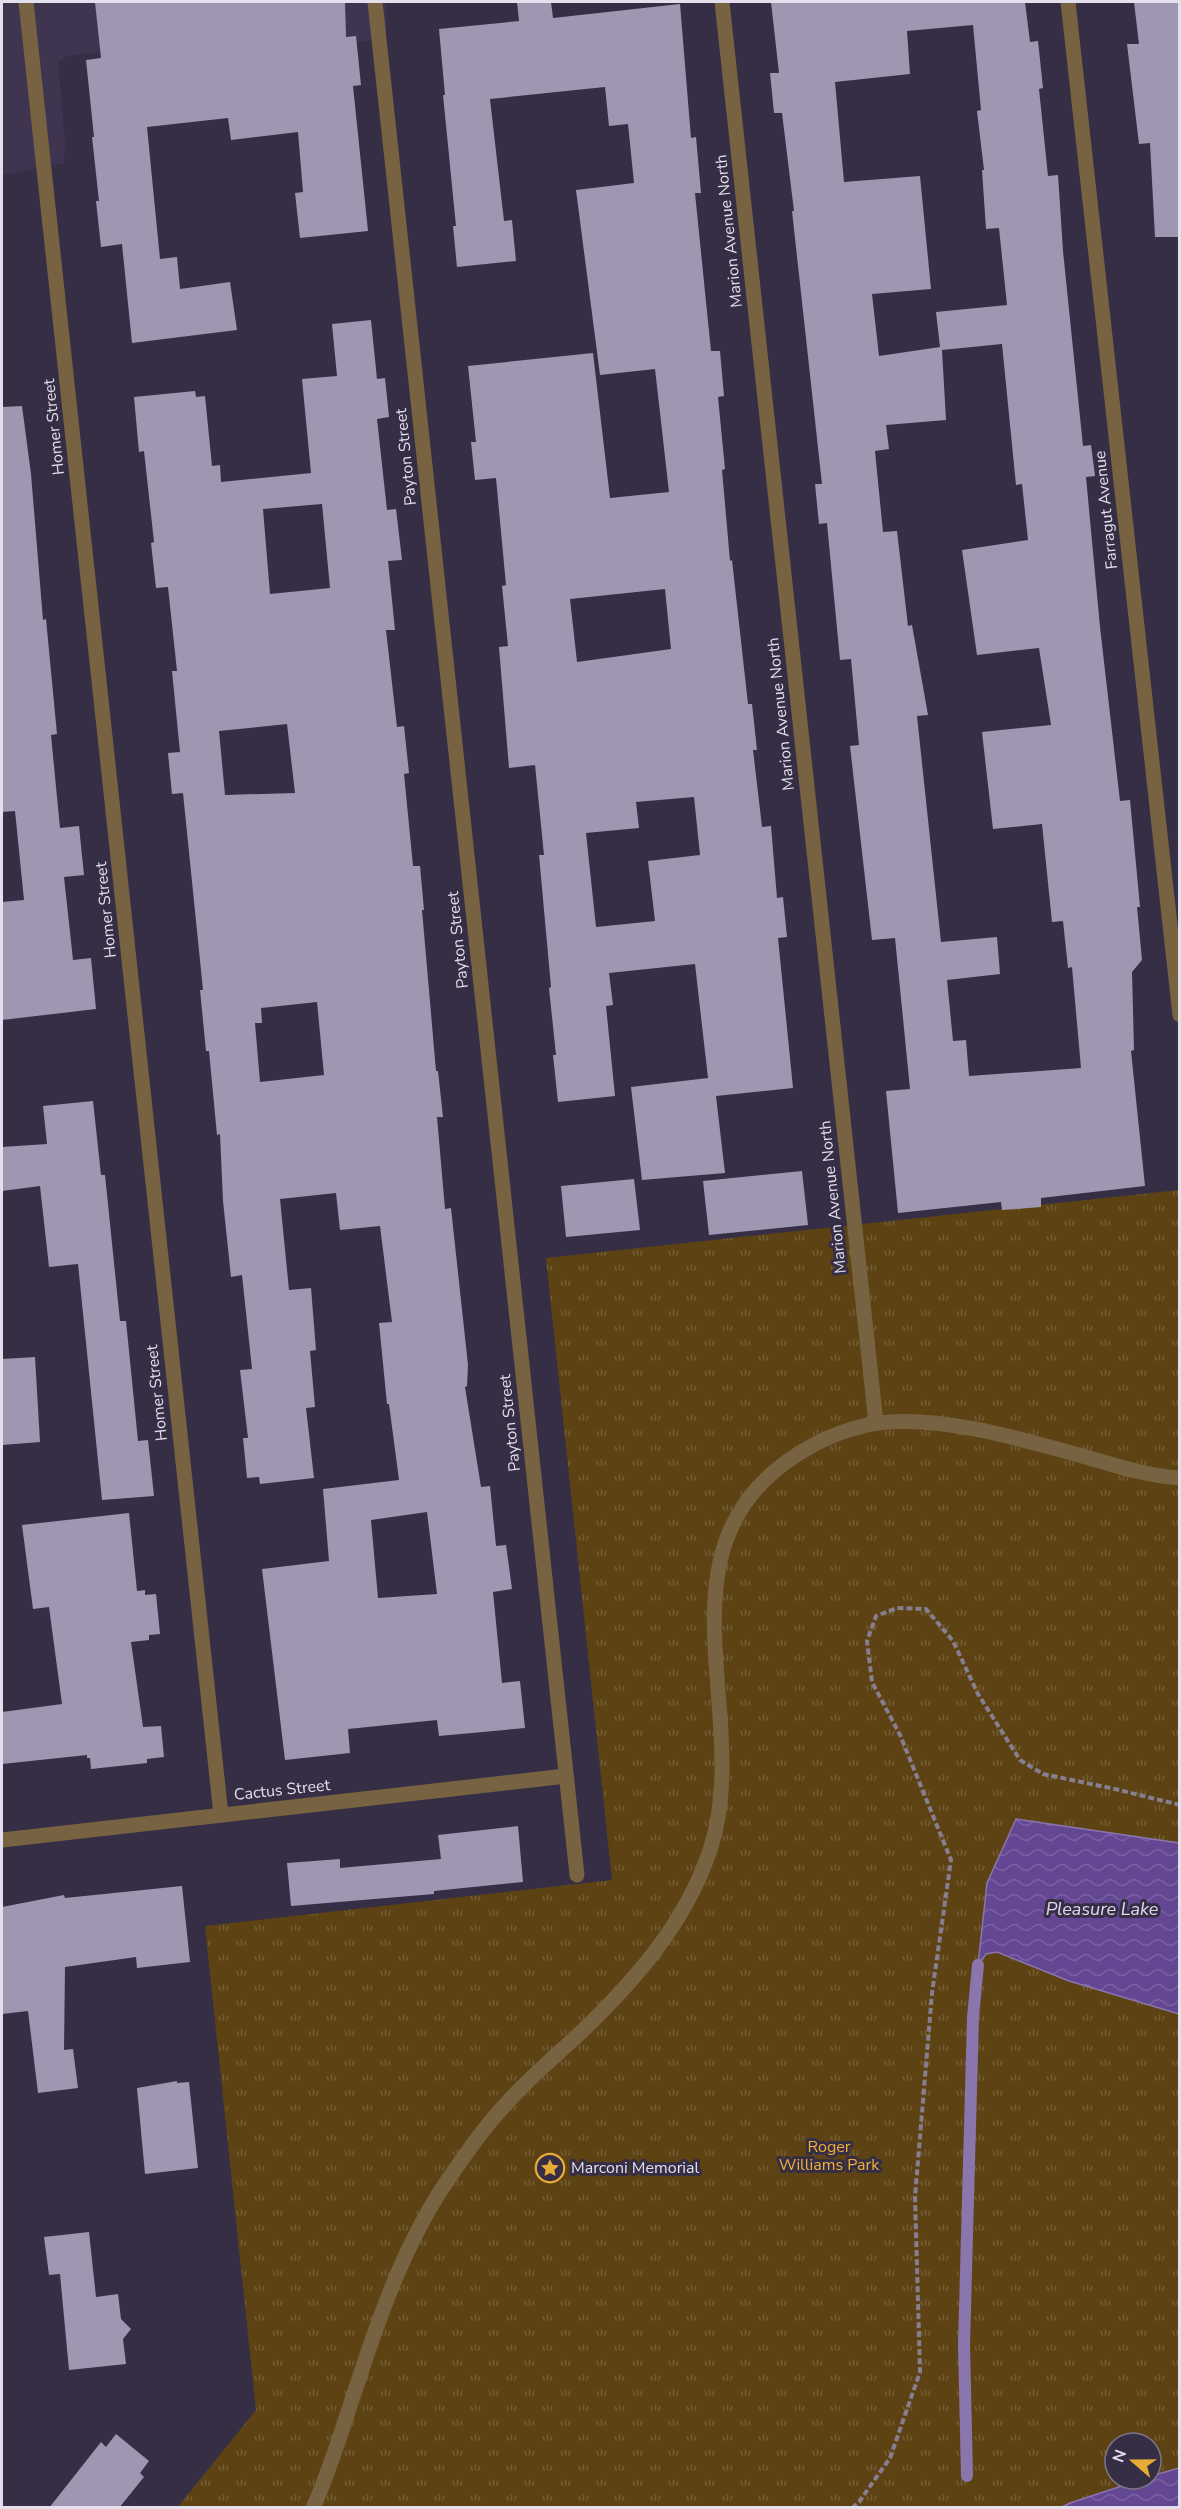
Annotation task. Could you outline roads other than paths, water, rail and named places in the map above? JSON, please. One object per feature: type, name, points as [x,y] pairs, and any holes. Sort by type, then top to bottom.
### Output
[{"type":"street","name":"Homer Street","points":[[26,2],[221,1815]]},
{"type":"street","name":"Payton Street","points":[[375,2],[577,1875]]},
{"type":"street","name":"Marion Avenue North","points":[[722,2],[876,1423]]},
{"type":"street","name":"Farragut Avenue","points":[[1068,2],[1179,1015]]},
{"type":"street","points":[[313,2508],[338,2444],[378,2323],[420,2229],[445,2185],[505,2104],[604,2010],[651,1956],[681,1914],[698,1881],[711,1846],[719,1809],[723,1771],[715,1663],[714,1600],[717,1574],[733,1526],[760,1486],[797,1455],[839,1434],[876,1423],[921,1423],[974,1430],[1063,1451],[1126,1470],[1160,1477],[1179,1478]]},
{"type":"street","name":"Cactus Street","points":[[2,1840],[566,1776]]},
{"type":"water","name":"Pleasure Lake","points":[[1016,1819],[1179,1843],[1179,2014],[1069,1981],[997,1952],[986,1954],[978,1965],[987,1883]]},
{"type":"water","points":[[1179,2468],[1179,2507],[1062,2507],[1106,2491],[1163,2491],[1163,2473]]},
{"type":"waterway","points":[[967,2476],[964,2345],[973,2017],[978,1965]]},
{"type":"place","name":"Marconi Memorial","points":[[550,2168]]},
{"type":"park label","name":"Roger Williams Park","points":[[829,2156]]}]
